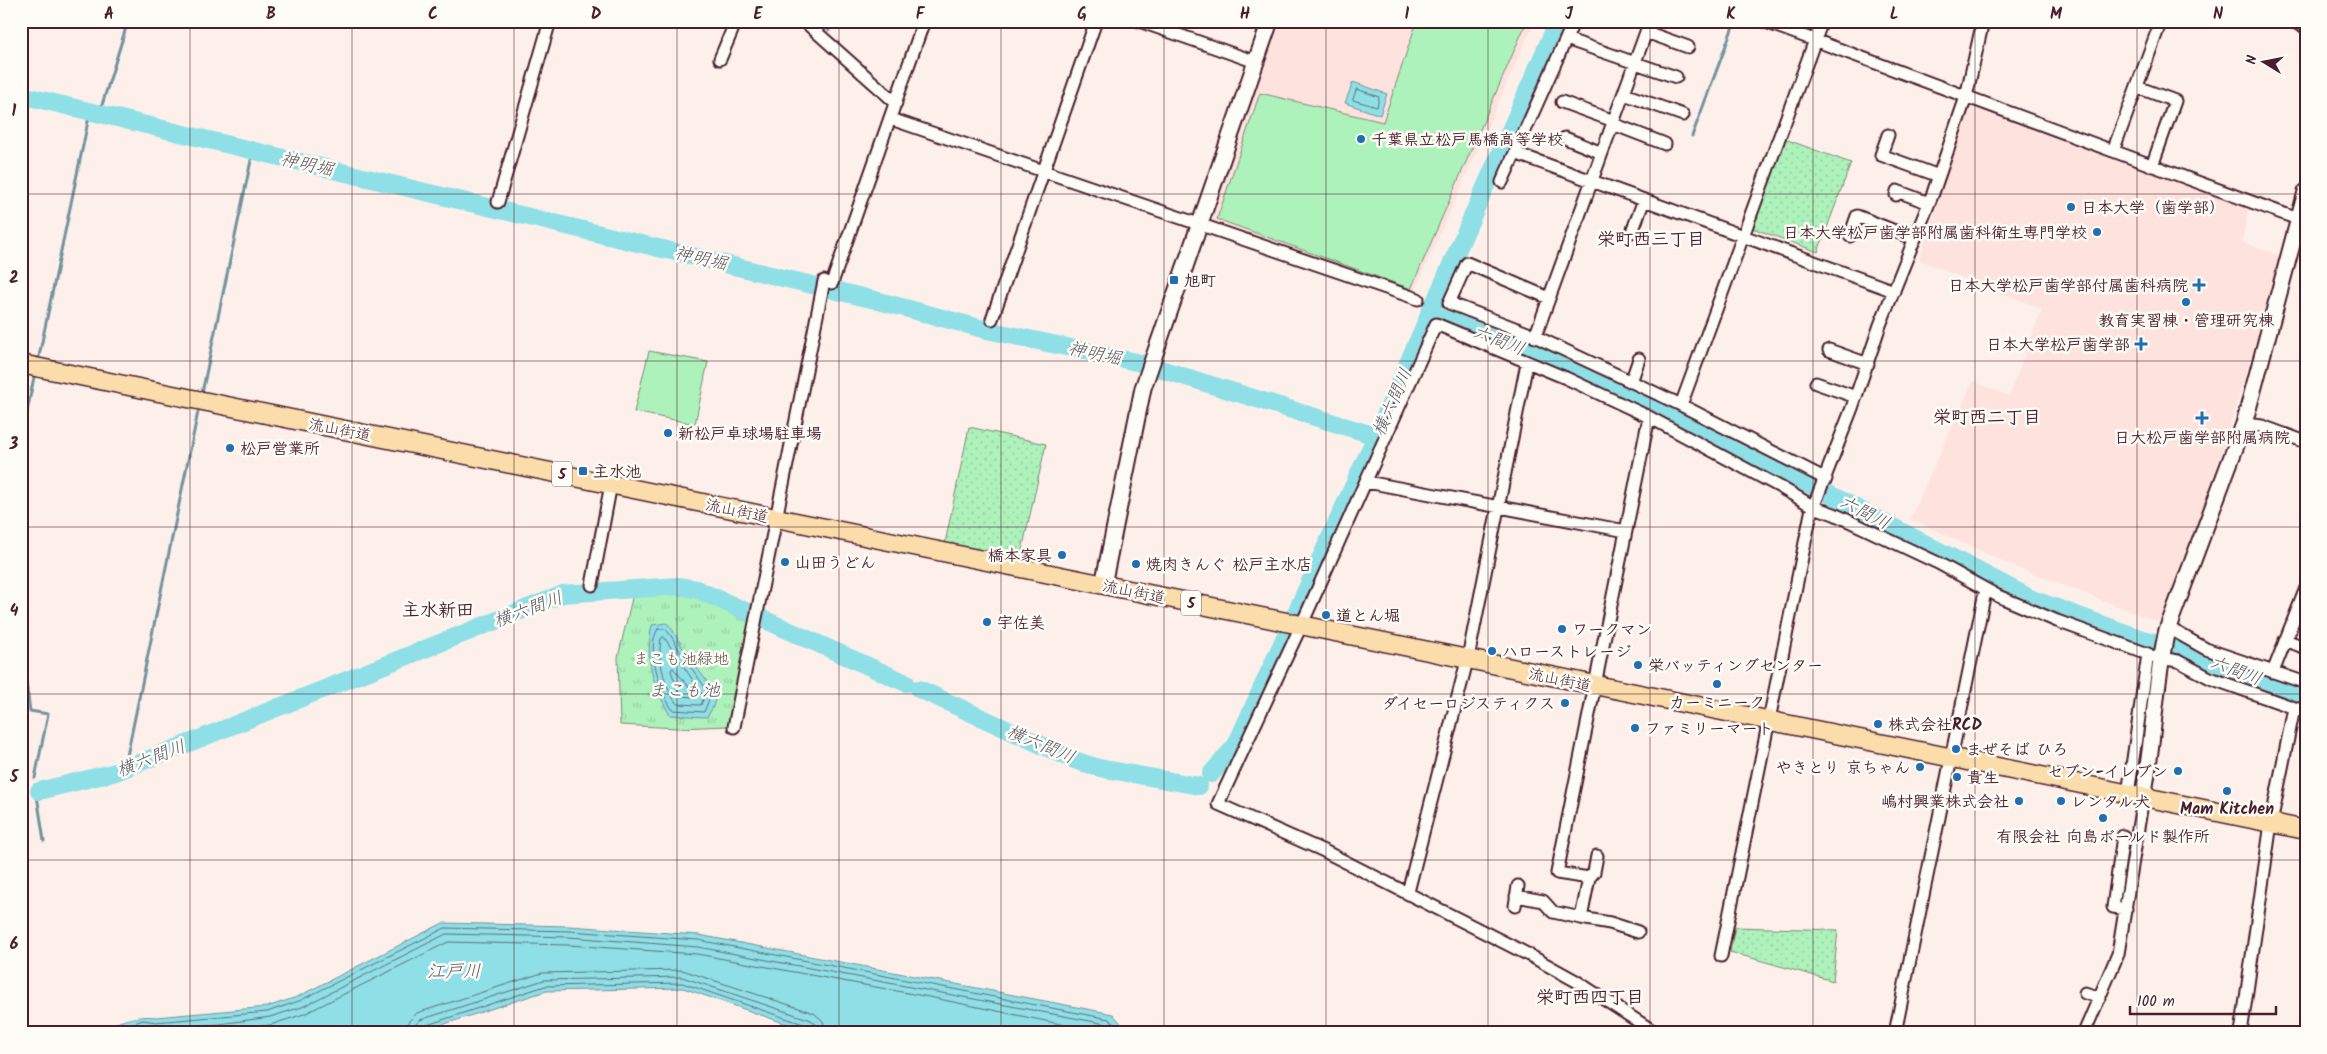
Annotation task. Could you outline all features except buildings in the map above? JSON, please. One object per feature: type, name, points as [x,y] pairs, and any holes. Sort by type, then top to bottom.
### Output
[{"type":"main road","name":"流山街道","points":[[21,364],[2306,830]]},
{"type":"street","points":[[498,202],[550,21]]},
{"type":"street","points":[[720,59],[736,21]]},
{"type":"street","points":[[804,21],[896,103]]},
{"type":"street","points":[[734,726],[821,295],[828,282],[891,119],[924,21]]},
{"type":"street","points":[[992,319],[1096,21]]},
{"type":"street","points":[[1139,21],[1256,62]]},
{"type":"street","points":[[1103,585],[1143,388],[1270,21]]},
{"type":"street","points":[[1502,182],[1574,21]]},
{"type":"street","points":[[1763,21],[2302,221]]},
{"type":"street","points":[[1681,405],[1822,21]]},
{"type":"street","points":[[1721,956],[1814,507],[1939,176],[1966,97],[1983,21]]},
{"type":"street","points":[[2112,151],[2161,21]]},
{"type":"street","points":[[2290,21],[2306,27]]},
{"type":"street","points":[[1535,337],[1648,26],[1688,47]]},
{"type":"street","points":[[1566,39],[1676,77]]},
{"type":"street","points":[[2137,87],[2175,101],[2152,166]]},
{"type":"street","points":[[1624,94],[1683,115]]},
{"type":"street","points":[[1562,102],[1665,144]]},
{"type":"street","points":[[891,119],[1418,299]]},
{"type":"street","points":[[1888,135],[1881,154],[1939,176]]},
{"type":"street","points":[[1565,138],[1602,153]]},
{"type":"street","points":[[1515,152],[1894,291]]},
{"type":"street","points":[[1896,195],[1897,191],[1929,203]]},
{"type":"street","points":[[2084,1033],[2118,954],[2126,909],[2135,795],[2148,772],[2157,656],[2244,424],[2302,221],[2306,192]]},
{"type":"street","points":[[1632,232],[1644,200]]},
{"type":"street","points":[[1850,236],[1857,216],[1915,239]]},
{"type":"street","points":[[1549,298],[1467,263],[1449,303],[1535,337],[1632,382],[1826,479]]},
{"type":"street","points":[[1656,1033],[1553,968],[1408,892],[1324,851],[1218,804],[1367,482],[1436,324],[1514,355],[1527,363],[1566,378],[1649,417],[1814,507],[1869,530],[2028,609],[2148,654],[2178,661],[2210,678],[2306,712]]},
{"type":"street","points":[[1829,350],[1868,364]]},
{"type":"street","points":[[1632,382],[1639,359]]},
{"type":"street","points":[[1408,892],[1466,660],[1527,363]]},
{"type":"street","points":[[1816,383],[1856,397]]},
{"type":"street","points":[[1589,878],[1557,873],[1649,417]]},
{"type":"street","points":[[2244,424],[2262,426],[2306,442]]},
{"type":"street","points":[[1367,482],[1626,532]]},
{"type":"street","points":[[592,585],[611,484]]},
{"type":"street","points":[[2273,672],[2306,588]]},
{"type":"street","points":[[1895,1033],[1950,758],[1987,590]]},
{"type":"street","points":[[2167,630],[2206,649],[2306,683]]},
{"type":"street","points":[[2286,640],[2306,648]]},
{"type":"street","points":[[2241,1033],[2271,823],[2294,708]]},
{"type":"street","points":[[2124,836],[2113,907],[2126,909]]},
{"type":"street","points":[[1581,918],[1589,878],[1599,862]]},
{"type":"street","points":[[1516,896],[1543,901],[1554,912],[1610,923],[1638,932]]},
{"type":"street","points":[[2085,993],[2100,998]]},
{"type":"shaded area","name":"千葉県立松戸馬橋高等学校","points":[[1280,21],[1535,21],[1415,290],[1411,293],[1213,226],[1211,221]]},
{"type":"shaded area","name":"日本大学松戸歯学部","points":[[1969,107],[2248,208],[2242,242],[2281,256],[2211,487],[2164,624],[2016,567],[1910,519],[1973,381],[2009,396],[2042,309],[1919,260]]},
{"type":"green space","name":"千葉県立松戸馬橋高等学校","points":[[1417,21],[1527,21],[1411,289],[1217,219],[1260,93],[1383,122]]},
{"type":"green space","points":[[1785,139],[1851,163],[1818,252],[1752,228]]},
{"type":"green space","points":[[649,351],[708,362],[695,424],[634,412]]},
{"type":"green space","points":[[969,427],[1046,444],[1020,559],[945,543]]},
{"type":"green space","name":"まこも池緑地","points":[[667,588],[693,591],[751,618],[729,726],[677,728],[620,725],[618,657],[633,594]]},
{"type":"green space","points":[[1735,927],[1838,930],[1833,981],[1730,952]]},
{"type":"water","points":[[1353,82],[1387,94],[1380,115],[1345,103]]},
{"type":"water","name":"まこも池","points":[[667,623],[716,696],[713,707],[707,717],[670,715],[659,693],[650,660],[650,637],[652,625]]},
{"type":"water","name":"江戸川","points":[[443,923],[569,926],[699,935],[1113,1014],[1129,1033],[813,1033],[683,988],[546,991],[417,1033],[93,1033],[108,1026],[139,1017],[267,1007],[297,997]]},
{"type":"water","points":[[21,980],[25,1026],[33,1033],[21,1033]]},
{"type":"waterway","points":[[102,105],[128,21]]},
{"type":"waterway","points":[[820,21],[829,30]]},
{"type":"waterway","name":"横六間川","points":[[1211,774],[1236,745],[1376,436],[1558,21]]},
{"type":"waterway","points":[[1692,136],[1735,21]]},
{"type":"waterway","name":"神明堀","points":[[21,95],[875,300],[987,330],[1141,363],[1376,436]]},
{"type":"waterway","points":[[38,361],[90,112]]},
{"type":"waterway","points":[[202,393],[253,151]]},
{"type":"waterway","name":"六間川","points":[[1429,313],[1564,365],[1833,496],[2032,599],[2142,639],[2178,648],[2306,696]]},
{"type":"waterway","points":[[21,442],[35,372]]},
{"type":"waterway","points":[[127,756],[198,412]]},
{"type":"waterway","name":"横六間川","points":[[39,791],[116,772],[563,594],[678,586],[696,589],[906,683]]},
{"type":"waterway","points":[[21,646],[30,711],[48,714],[35,778]]},
{"type":"waterway","name":"横六間川","points":[[919,689],[1074,760],[1099,768],[1199,786]]},
{"type":"waterway","points":[[36,789],[44,841]]},
{"type":"place","name":"千葉県立松戸馬橋高等学校","points":[[1361,139]]},
{"type":"place","name":"日本大学（歯学部）","points":[[2071,207]]},
{"type":"place","name":"日本大学松戸歯学部附属歯科衛生専門学校","points":[[2097,232]]},
{"type":"place","name":"旭町","points":[[1174,280]]},
{"type":"place","name":"日本大学松戸歯学部付属歯科病院","points":[[2199,285]]},
{"type":"place","name":"教育実習棟・管理研究棟","points":[[2186,302]]},
{"type":"place","name":"日本大学松戸歯学部","points":[[2141,344]]},
{"type":"place","name":"日大松戸歯学部附属病院","points":[[2202,418]]},
{"type":"place","name":"新松戸卓球場駐車場","points":[[668,433]]},
{"type":"place","name":"松戸営業所","points":[[230,448]]},
{"type":"place","name":"主水池","points":[[583,471]]},
{"type":"place","name":"橋本家具","points":[[1062,555]]},
{"type":"place","name":"山田うどん","points":[[785,562]]},
{"type":"place","name":"焼肉きんぐ 松戸主水店","points":[[1136,564]]},
{"type":"place","name":"道とん堀","points":[[1326,615]]},
{"type":"place","name":"宇佐美","points":[[987,622]]},
{"type":"place","name":"ワークマン","points":[[1562,629]]},
{"type":"place","name":"ハローストレージ","points":[[1492,651]]},
{"type":"place","name":"栄バッティングセンター","points":[[1638,665]]},
{"type":"place","name":"カーミニーク","points":[[1717,684]]},
{"type":"place","name":"ダイセーロジスティクス","points":[[1565,703]]},
{"type":"place","name":"株式会社RCD","points":[[1878,724]]},
{"type":"place","name":"ファミリーマート","points":[[1635,728]]},
{"type":"place","name":"まぜそば ひろ","points":[[1956,749]]},
{"type":"place","name":"やきとり 京ちゃん","points":[[1920,767]]},
{"type":"place","name":"セブン-イレブン","points":[[2178,771]]},
{"type":"place","name":"貴生","points":[[1957,777]]},
{"type":"place","name":"Mam Kitchen","points":[[2227,791]]},
{"type":"place","name":"嶋村興業株式会社","points":[[2019,801]]},
{"type":"place","name":"レンタル犬","points":[[2061,801]]},
{"type":"place","name":"有限会社 向島ボールド製作所","points":[[2103,818]]},
{"type":"district","name":"栄町西三丁目","points":[[1651,239]]},
{"type":"district","name":"栄町西二丁目","points":[[1987,417]]},
{"type":"district","name":"主水新田","points":[[438,610]]},
{"type":"district","name":"栄町西四丁目","points":[[1590,997]]}]
